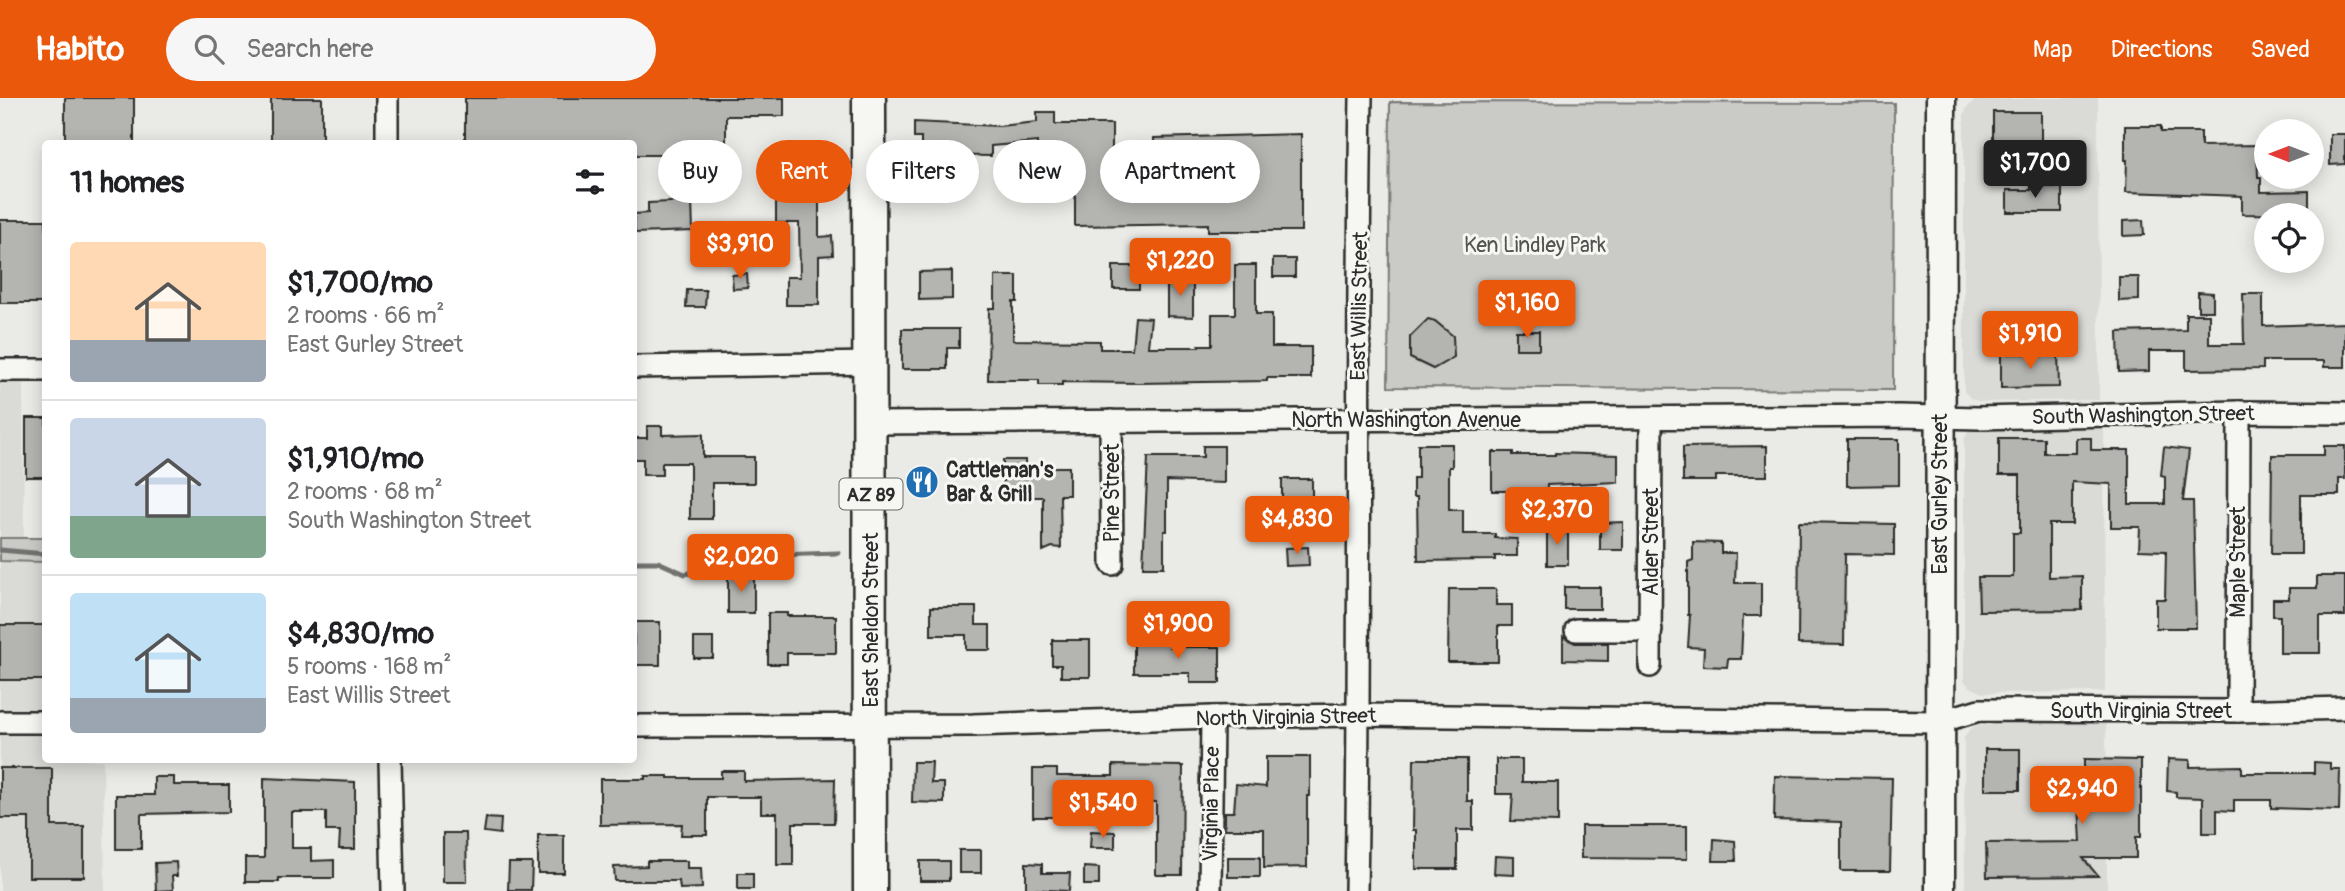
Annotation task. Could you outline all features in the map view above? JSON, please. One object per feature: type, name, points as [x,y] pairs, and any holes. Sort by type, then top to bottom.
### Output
[{"type":"main road","name":"East Sheldon Street","points":[[870,98],[870,891]]},
{"type":"main road","name":"East Gurley Street","points":[[1940,891],[1941,98]]},
{"type":"street","points":[[387,98],[387,140]]},
{"type":"street","name":"East Willis Street","points":[[1356,891],[1361,98]]},
{"type":"street","points":[[637,367],[871,363]]},
{"type":"street","points":[[0,370],[42,370]]},
{"type":"street","name":"Maple Street","points":[[2238,711],[2239,412]]},
{"type":"street","name":"South Washington Street","points":[[1940,416],[2345,413]]},
{"type":"street","name":"North Washington Avenue","points":[[871,424],[1940,416]]},
{"type":"street","name":"Alder Street","points":[[1650,666],[1651,418]]},
{"type":"street","name":"Pine Street","points":[[1111,421],[1112,564]]},
{"type":"street","points":[[1576,630],[1651,630]]},
{"type":"street","name":"South Virginia Street","points":[[1939,722],[1979,710],[2345,709]]},
{"type":"street","name":"North Virginia Street","points":[[637,726],[870,723],[973,725],[1359,715],[1939,722]]},
{"type":"street","name":"Virginia Place","points":[[1210,891],[1212,717]]},
{"type":"street","points":[[0,722],[42,722]]},
{"type":"street","points":[[390,763],[393,891]]},
{"type":"shaded area","points":[[2098,98],[2099,400],[1981,402],[1970,398],[1964,391],[1964,115],[1967,107],[1976,100]]},
{"type":"shaded area","points":[[0,380],[23,380],[24,538],[0,538]]},
{"type":"shaded area","points":[[2104,424],[2105,692],[1983,693],[1970,687],[1964,681],[1964,440],[1968,430],[1976,425]]},
{"type":"shaded area","points":[[0,561],[42,562],[42,763],[103,763],[105,891],[0,891]]},
{"type":"shaded area","points":[[2106,722],[2107,891],[1965,891],[1964,738],[1969,730],[1977,725]]},
{"type":"green space","name":"Ken Lindley Park","points":[[1390,102],[1894,103],[1893,390],[1388,387]]},
{"type":"green space","points":[[0,538],[42,538],[42,562],[0,561]]},
{"type":"building","points":[[65,98],[134,98],[134,140],[65,140]]},
{"type":"building","points":[[271,98],[322,98],[322,140],[271,140]]},
{"type":"building","points":[[465,98],[784,98],[784,116],[726,116],[726,140],[658,140],[658,155],[637,155],[637,140],[465,140]]},
{"type":"building","points":[[1037,112],[1055,112],[1055,124],[1112,124],[1112,140],[1100,140],[1100,203],[1260,203],[1260,140],[1154,138],[1301,134],[1301,231],[1208,231],[1208,224],[1075,226],[1075,203],[1086,203],[1086,140],[993,140],[991,156],[979,156],[979,140],[914,138],[914,122],[999,126],[1037,122]]},
{"type":"building","points":[[1993,112],[2041,112],[2041,144],[1993,144]]},
{"type":"building","points":[[2125,126],[2161,126],[2161,132],[2201,132],[2201,146],[2254,145],[2254,189],[2261,189],[2261,192],[2309,191],[2309,203],[2254,203],[2254,214],[2242,214],[2242,196],[2126,192]]},
{"type":"building","points":[[2330,134],[2345,134],[2345,164],[2330,165]]},
{"type":"building","points":[[2031,186],[2062,187],[2062,212],[2007,212],[2007,190],[2031,190]]},
{"type":"building","points":[[648,203],[692,203],[693,231],[637,233],[637,214],[648,213]]},
{"type":"building","points":[[776,203],[819,203],[819,237],[832,236],[833,255],[819,256],[819,305],[786,305],[786,277],[800,277],[799,223],[776,223]]},
{"type":"building","points":[[0,220],[42,220],[42,303],[0,303]]},
{"type":"building","points":[[2143,220],[2144,235],[2123,236],[2123,221]]},
{"type":"building","points":[[1273,259],[1295,259],[1295,277],[1273,277]]},
{"type":"building","points":[[1235,265],[1256,265],[1256,314],[1272,314],[1272,347],[1311,347],[1311,378],[1267,378],[1267,381],[1062,382],[1062,385],[1039,385],[1039,380],[988,380],[989,308],[995,308],[995,276],[1017,276],[1017,302],[1013,302],[1013,340],[1100,341],[1100,349],[1132,349],[1135,317],[1151,318],[1148,347],[1199,347],[1212,345],[1212,314],[1235,314]]},
{"type":"building","points":[[1113,266],[1139,266],[1139,289],[1113,289]]},
{"type":"building","points":[[952,271],[952,299],[919,300],[919,272]]},
{"type":"building","points":[[747,274],[748,288],[733,289],[732,275]]},
{"type":"building","points":[[2119,277],[2139,277],[2139,300],[2119,301]]},
{"type":"building","points":[[1167,280],[1193,280],[1193,317],[1167,316]]},
{"type":"building","points":[[687,290],[706,290],[705,307],[686,307]]},
{"type":"building","points":[[2198,292],[2213,293],[2213,311],[2198,311]]},
{"type":"building","points":[[2243,294],[2263,294],[2263,326],[2345,323],[2345,367],[2324,367],[2324,361],[2263,361],[2263,369],[2186,370],[2186,351],[2149,351],[2149,371],[2119,372],[2118,332],[2186,330],[2186,314],[2209,314],[2209,344],[2244,344]]},
{"type":"building","points":[[1428,319],[1435,321],[1453,336],[1454,357],[1433,369],[1410,358],[1410,337]]},
{"type":"building","points":[[902,329],[959,329],[959,348],[947,348],[947,369],[902,369]]},
{"type":"building","points":[[1516,331],[1539,331],[1539,349],[1516,349]]},
{"type":"building","points":[[2058,353],[2059,387],[2001,388],[2001,354]]},
{"type":"building","points":[[26,418],[42,418],[42,477],[26,477]]},
{"type":"building","points":[[647,426],[662,426],[662,435],[703,434],[703,457],[754,457],[754,483],[712,483],[712,519],[690,519],[690,463],[662,463],[662,475],[643,475],[643,459],[637,459],[637,438],[647,438]]},
{"type":"building","points":[[1999,438],[2044,438],[2044,453],[2076,453],[2076,438],[2091,438],[2091,450],[2129,450],[2129,504],[2165,504],[2165,476],[2161,475],[2164,447],[2189,450],[2183,501],[2193,501],[2196,628],[2156,628],[2156,599],[2165,599],[2166,551],[2139,550],[2140,527],[2111,527],[2111,484],[2072,482],[2072,524],[2049,524],[2049,577],[2082,576],[2082,610],[1979,611],[1978,577],[2013,577],[2013,533],[2020,533],[2020,475],[1999,475]]},
{"type":"building","points":[[1847,439],[1899,439],[1899,485],[1847,486]]},
{"type":"building","points":[[1418,444],[1452,444],[1449,510],[1463,510],[1463,534],[1495,534],[1495,538],[1517,539],[1517,556],[1495,556],[1495,560],[1418,561],[1417,497],[1413,497],[1413,478],[1418,478]]},
{"type":"building","points":[[1203,446],[1224,446],[1224,483],[1167,481],[1164,567],[1143,567],[1148,457],[1203,457]]},
{"type":"building","points":[[1767,446],[1767,476],[1716,476],[1716,481],[1683,481],[1683,447]]},
{"type":"building","points":[[2324,446],[2345,446],[2345,479],[2339,479],[2339,495],[2301,495],[2301,554],[2271,554],[2272,455],[2324,455]]},
{"type":"building","points":[[1492,452],[1513,452],[1513,455],[1618,455],[1618,482],[1547,485],[1546,514],[1528,514],[1528,491],[1492,491]]},
{"type":"building","points":[[1003,460],[1025,460],[1025,467],[1069,467],[1069,495],[1060,495],[1061,548],[1052,547],[1043,551],[1043,497],[1003,497]]},
{"type":"building","points":[[1282,479],[1312,479],[1312,503],[1282,503]]},
{"type":"building","points":[[1623,522],[1623,550],[1600,550],[1600,523]]},
{"type":"building","points":[[1799,522],[1894,524],[1894,555],[1845,554],[1844,645],[1798,644]]},
{"type":"building","points":[[1547,530],[1568,530],[1568,565],[1547,565]]},
{"type":"building","points":[[1693,542],[1721,543],[1721,553],[1736,553],[1735,583],[1761,583],[1761,616],[1743,616],[1741,659],[1728,659],[1727,667],[1703,666],[1704,648],[1688,647],[1688,562],[1693,560]]},
{"type":"building","points":[[1308,547],[1309,565],[1286,566],[1285,548]]},
{"type":"building","points":[[728,575],[754,575],[754,613],[728,613]]},
{"type":"building","points":[[2317,576],[2345,576],[2345,616],[2320,616],[2320,653],[2280,653],[2280,616],[2273,616],[2273,599],[2289,599],[2289,588],[2317,588]]},
{"type":"building","points":[[1564,587],[1600,587],[1600,609],[1564,609]]},
{"type":"building","points":[[1449,589],[1496,589],[1496,605],[1512,605],[1512,626],[1498,626],[1498,662],[1448,662]]},
{"type":"building","points":[[931,607],[976,607],[976,625],[990,625],[990,650],[966,650],[966,635],[931,635]]},
{"type":"building","points":[[768,613],[787,613],[787,616],[836,616],[836,653],[787,653],[787,664],[768,664]]},
{"type":"building","points":[[637,622],[660,622],[660,665],[637,665]]},
{"type":"building","points":[[0,625],[42,625],[42,680],[0,680]]},
{"type":"building","points":[[1563,636],[1575,643],[1608,643],[1608,661],[1563,660]]},
{"type":"building","points":[[694,638],[713,638],[713,658],[694,658]]},
{"type":"building","points":[[1052,640],[1090,640],[1090,677],[1061,677],[1061,665],[1052,665]]},
{"type":"building","points":[[1134,642],[1170,642],[1170,647],[1220,647],[1220,683],[1190,683],[1190,673],[1134,673]]},
{"type":"building","points":[[1985,749],[2020,749],[2020,790],[1985,790]]},
{"type":"building","points":[[1266,757],[1310,757],[1307,867],[1264,868],[1264,829],[1225,829],[1225,812],[1234,812],[1236,784],[1266,787]]},
{"type":"building","points":[[1414,759],[1467,759],[1467,801],[1473,801],[1473,830],[1457,830],[1457,869],[1416,869],[1416,830],[1413,830]]},
{"type":"building","points":[[1496,759],[1522,759],[1522,782],[1558,782],[1558,822],[1511,821],[1513,794],[1496,794]]},
{"type":"building","points":[[2084,759],[2141,760],[2141,837],[2136,837],[2136,858],[2083,858],[2098,876],[1987,877],[1986,843],[2081,842],[2079,804],[2043,805],[2043,787],[2084,787]]},
{"type":"building","points":[[2168,759],[2190,760],[2190,767],[2242,766],[2242,773],[2314,773],[2314,762],[2330,763],[2330,769],[2340,769],[2339,810],[2271,808],[2271,800],[2234,800],[2234,811],[2217,810],[2217,833],[2203,833],[2203,798],[2176,797],[2176,792],[2167,791]]},
{"type":"building","points":[[913,762],[932,762],[931,783],[944,783],[944,803],[912,802]]},
{"type":"building","points":[[1113,765],[1183,766],[1182,875],[1156,875],[1156,802],[1057,801],[1057,817],[1033,817],[1033,769],[1057,769],[1057,776],[1113,776]]},
{"type":"building","points":[[0,768],[52,768],[52,826],[84,826],[84,877],[29,877],[29,818],[0,818]]},
{"type":"building","points":[[721,771],[744,771],[744,781],[835,779],[834,823],[793,823],[793,865],[777,865],[777,813],[761,813],[761,797],[707,797],[707,835],[681,835],[682,824],[600,825],[600,779],[645,779],[645,776],[721,778]]},
{"type":"building","points":[[1775,776],[1892,778],[1890,871],[1841,871],[1841,822],[1774,820]]},
{"type":"building","points":[[154,777],[174,777],[174,785],[229,785],[229,812],[141,814],[141,849],[116,849],[116,795],[154,795]]},
{"type":"building","points":[[264,778],[355,782],[355,849],[339,849],[340,831],[326,831],[326,812],[292,812],[292,848],[311,848],[311,861],[334,860],[334,878],[279,878],[279,882],[245,882],[245,858],[264,858]]},
{"type":"building","points":[[486,818],[501,819],[500,834],[484,832]]},
{"type":"building","points":[[1581,826],[1687,826],[1687,859],[1581,858]]},
{"type":"building","points":[[1091,831],[1115,832],[1115,848],[1090,848]]},
{"type":"building","points":[[443,833],[466,833],[467,882],[443,882]]},
{"type":"building","points":[[538,835],[564,835],[564,873],[538,873]]},
{"type":"building","points":[[1714,839],[1735,841],[1736,861],[1713,861]]},
{"type":"building","points":[[959,850],[981,850],[981,873],[959,873]]},
{"type":"building","points":[[1495,856],[1514,857],[1514,875],[1494,874]]},
{"type":"building","points":[[1228,857],[1260,857],[1260,877],[1228,877]]},
{"type":"building","points":[[647,861],[687,861],[687,868],[701,868],[702,888],[680,889],[679,881],[615,881],[614,867],[647,866]]},
{"type":"building","points":[[920,861],[949,861],[949,881],[920,881]]},
{"type":"building","points":[[176,862],[177,876],[172,876],[173,890],[156,891],[155,863]]},
{"type":"building","points":[[509,863],[532,863],[531,890],[508,890]]},
{"type":"building","points":[[1026,863],[1042,864],[1042,873],[1070,873],[1069,891],[1026,889]]},
{"type":"building","points":[[1084,867],[1099,868],[1099,885],[1084,885]]},
{"type":"building","points":[[738,873],[753,873],[753,889],[738,889]]},
{"type":"waterway","points":[[0,550],[42,554]]},
{"type":"waterway","points":[[637,562],[658,562],[685,574],[777,555],[838,553]]},
{"type":"place","name":"Cattleman's Bar & Grill","points":[[922,482]]}]
